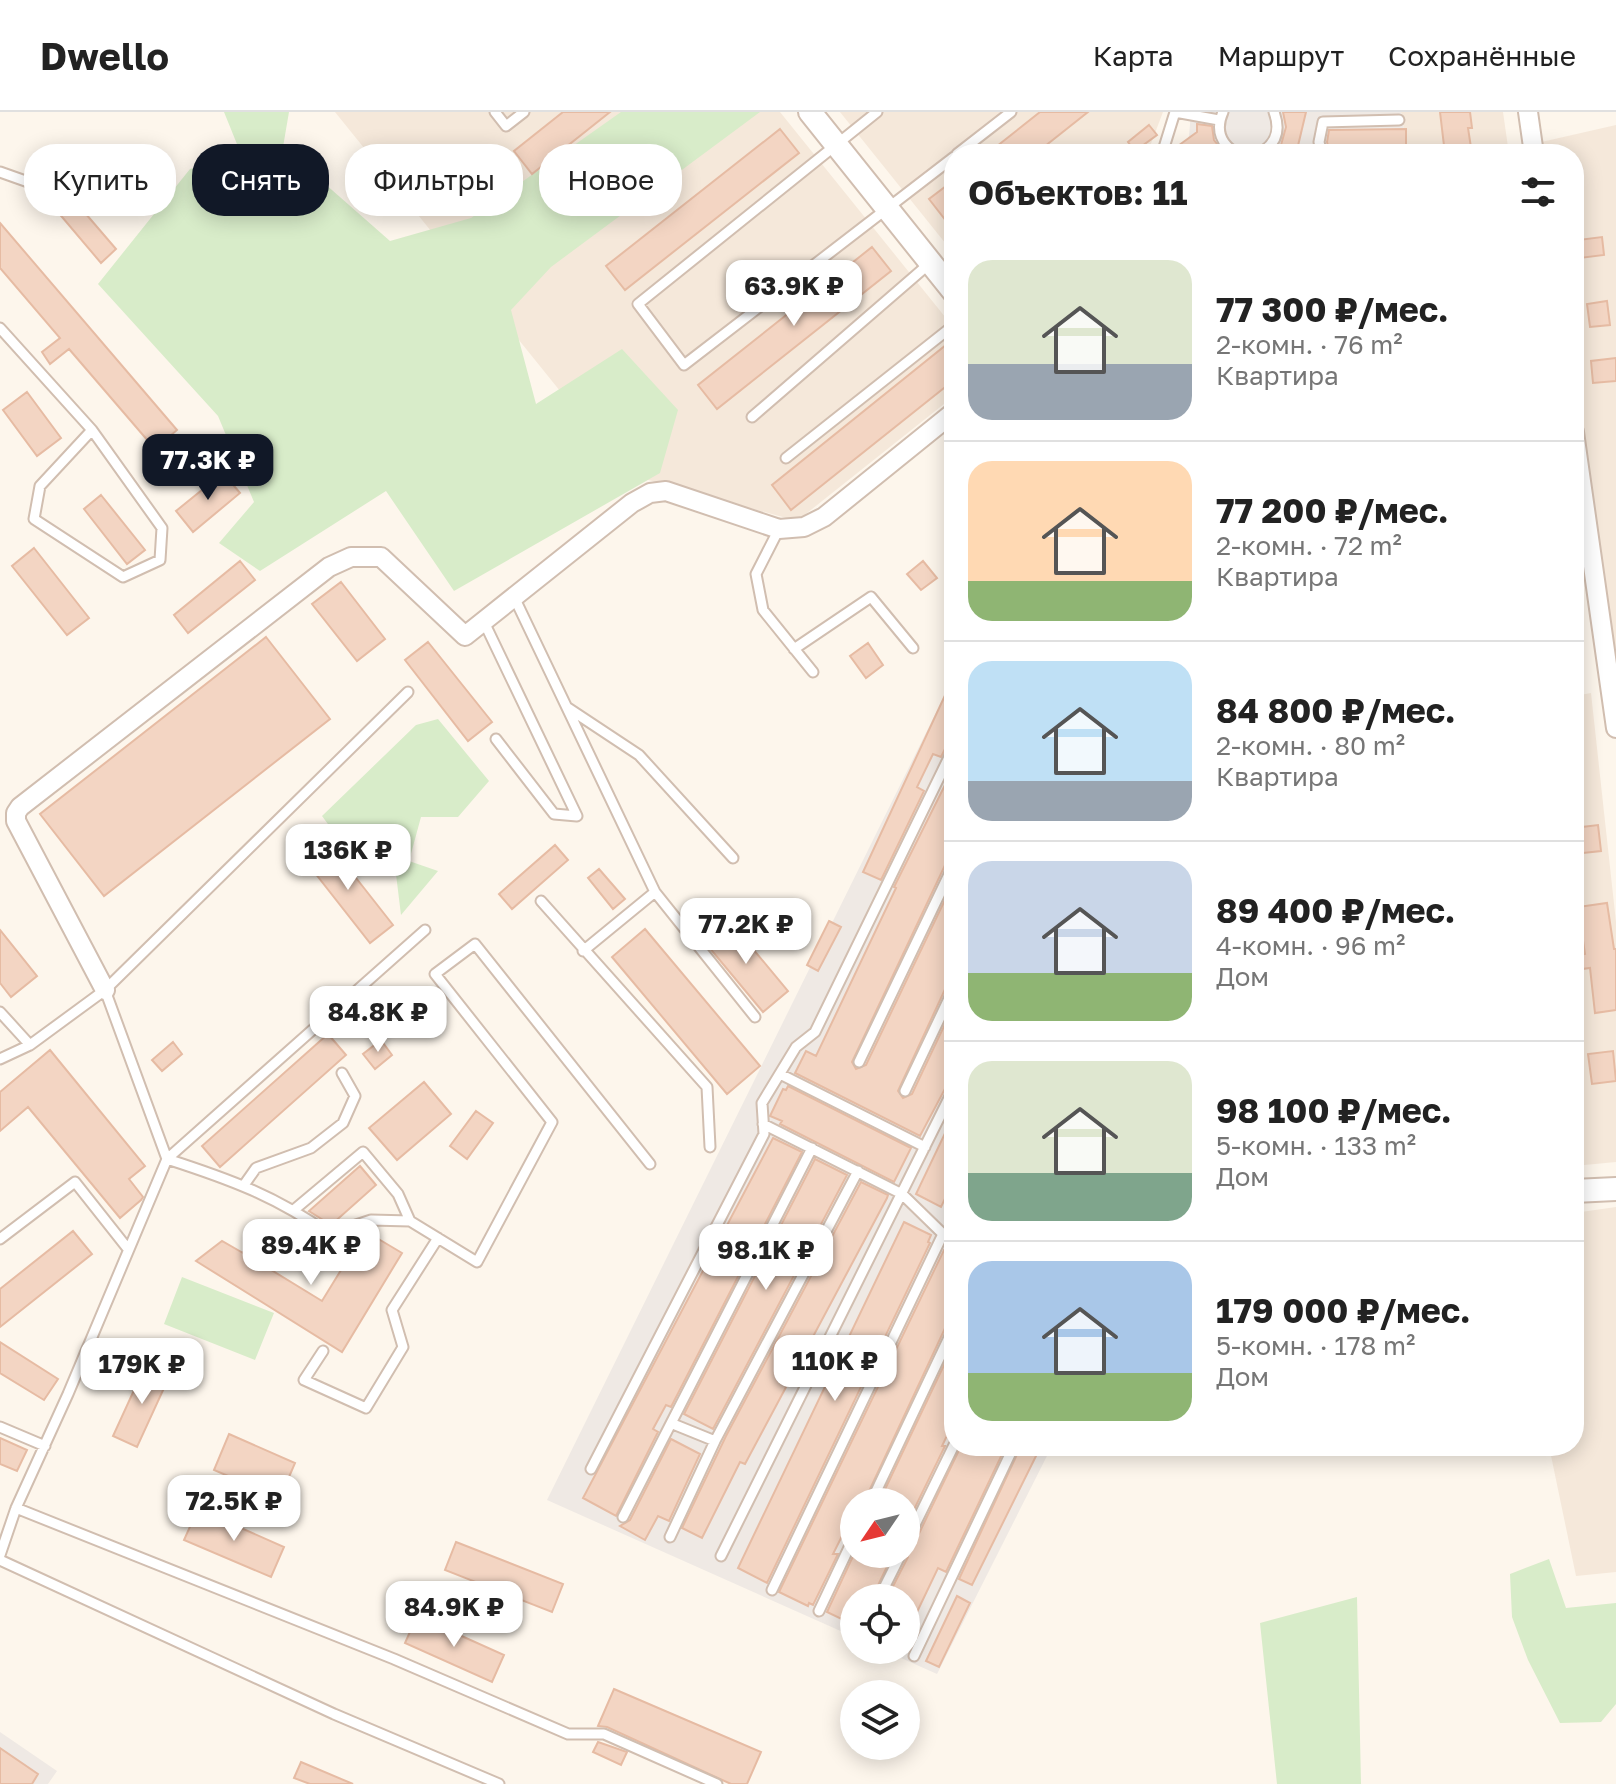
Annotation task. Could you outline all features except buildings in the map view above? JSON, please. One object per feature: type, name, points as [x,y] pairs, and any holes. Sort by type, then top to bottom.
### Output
[{"type":"street","points":[[810,112],[944,280]]},
{"type":"street","points":[[1528,112],[1533,144]]},
{"type":"street","points":[[105,990],[16,821],[16,813],[329,567],[351,557],[381,557],[465,636],[632,503],[650,493],[666,491],[779,529],[804,527],[824,517],[944,420]]},
{"type":"street","points":[[1584,502],[1616,728]]},
{"type":"street","points":[[1584,1191],[1616,1189]]},
{"type":"lane","points":[[495,112],[506,126],[524,112]]},
{"type":"lane","points":[[877,112],[638,304],[684,365],[944,165]]},
{"type":"lane","points":[[970,144],[1011,112]]},
{"type":"lane","points":[[1165,144],[1175,112],[1221,116],[1219,132],[1226,144]]},
{"type":"lane","points":[[1272,144],[1278,123],[1274,112]]},
{"type":"lane","points":[[1320,144],[1323,122],[1399,120]]},
{"type":"lane","points":[[0,172],[24,180]]},
{"type":"lane","points":[[752,417],[930,263]]},
{"type":"lane","points":[[0,328],[92,430],[162,528],[160,560],[123,577],[34,519],[40,486],[92,430]]},
{"type":"lane","points":[[786,458],[944,333]]},
{"type":"lane","points":[[779,529],[756,574],[763,610],[813,672]]},
{"type":"lane","points":[[794,649],[871,597],[913,648]]},
{"type":"lane","points":[[515,599],[655,892],[755,1017]]},
{"type":"lane","points":[[484,622],[577,816],[554,814],[496,739]]},
{"type":"lane","points":[[0,1059],[30,1045],[105,990],[408,692]]},
{"type":"lane","points":[[566,707],[639,755],[733,858]]},
{"type":"lane","points":[[591,1469],[764,1134],[762,1103],[796,1047],[815,1032],[944,768]]},
{"type":"lane","points":[[859,1062],[944,885]]},
{"type":"lane","points":[[583,951],[655,892]]},
{"type":"lane","points":[[541,901],[707,1087],[710,1147]]},
{"type":"lane","points":[[425,930],[167,1159],[16,1508],[0,1557],[334,1714],[499,1784]]},
{"type":"lane","points":[[167,1159],[244,1185],[295,1209],[329,1234],[371,1220],[410,1221],[477,1262],[552,1122],[435,974],[475,944],[650,1164]]},
{"type":"lane","points":[[105,990],[167,1159]]},
{"type":"lane","points":[[905,1091],[944,1009]]},
{"type":"lane","points":[[0,1012],[30,1045]]},
{"type":"lane","points":[[244,1185],[256,1168],[311,1148],[343,1123],[355,1096],[342,1073]]},
{"type":"lane","points":[[780,1074],[925,1147]]},
{"type":"lane","points":[[721,1556],[944,1108]]},
{"type":"lane","points":[[763,1124],[902,1194],[943,1234],[772,1590]]},
{"type":"lane","points":[[623,1517],[812,1148]]},
{"type":"lane","points":[[295,1209],[363,1152],[398,1194],[410,1221]]},
{"type":"lane","points":[[670,1537],[715,1441],[858,1171]]},
{"type":"lane","points":[[0,1239],[75,1182],[128,1249]]},
{"type":"lane","points":[[323,1351],[304,1380],[366,1408],[403,1347],[392,1310],[438,1238]]},
{"type":"lane","points":[[878,1488],[944,1348]]},
{"type":"lane","points":[[673,1424],[715,1441]]},
{"type":"lane","points":[[0,1427],[45,1446]]},
{"type":"lane","points":[[920,1514],[949,1456]]},
{"type":"lane","points":[[920,1643],[1009,1456]]},
{"type":"lane","points":[[16,1508],[394,1659],[568,1734],[604,1734],[717,1784]]},
{"type":"lane","points":[[819,1611],[840,1567]]},
{"type":"shaded area","points":[[335,112],[780,112],[944,316],[944,404],[797,521],[627,474],[419,216],[523,216],[523,144],[361,144]]},
{"type":"shaded area","points":[[840,112],[1163,112],[1151,144],[944,144],[944,242]]},
{"type":"shaded area","points":[[1191,112],[1401,112],[1406,144],[1185,144],[1189,136]]},
{"type":"shaded area","points":[[1401,112],[1503,112],[1508,144],[1406,144]]},
{"type":"shaded area","points":[[1616,125],[1616,670],[1584,456],[1584,144],[1537,143]]},
{"type":"shaded area","points":[[1591,693],[1616,922],[1616,1162],[1584,1165],[1584,694]]},
{"type":"shaded area","points":[[944,696],[944,1456],[1047,1456],[937,1674],[914,1664],[920,1664],[920,1584],[840,1584],[840,1631],[547,1500]]},
{"type":"shaded area","points":[[1616,1207],[1616,1572],[1576,1576],[1551,1456],[1584,1456],[1584,1212]]},
{"type":"shaded area","points":[[0,1732],[57,1771],[48,1784],[0,1784]]},
{"type":"green space","points":[[224,112],[289,112],[284,144],[237,144]]},
{"type":"green space","points":[[621,112],[760,112],[682,170],[682,144],[576,144]]},
{"type":"green space","points":[[190,169],[192,216],[329,216],[329,187],[345,201],[345,216],[362,216],[390,241],[474,216],[523,216],[523,181],[539,170],[539,216],[620,216],[551,267],[511,310],[536,404],[622,349],[678,410],[660,473],[454,591],[386,491],[260,571],[219,543],[254,502],[218,416],[98,284],[152,216],[176,216],[176,186]]},
{"type":"green space","points":[[438,719],[489,781],[458,817],[421,817],[409,861],[438,871],[401,915],[394,858],[347,850],[322,816],[416,725]]},
{"type":"green space","points":[[182,1277],[274,1313],[255,1360],[164,1324]]},
{"type":"green space","points":[[1549,1559],[1566,1608],[1616,1603],[1616,1704],[1601,1722],[1560,1723],[1528,1660],[1512,1617],[1510,1574]]},
{"type":"green space","points":[[1357,1597],[1361,1784],[1277,1784],[1260,1623]]}]
